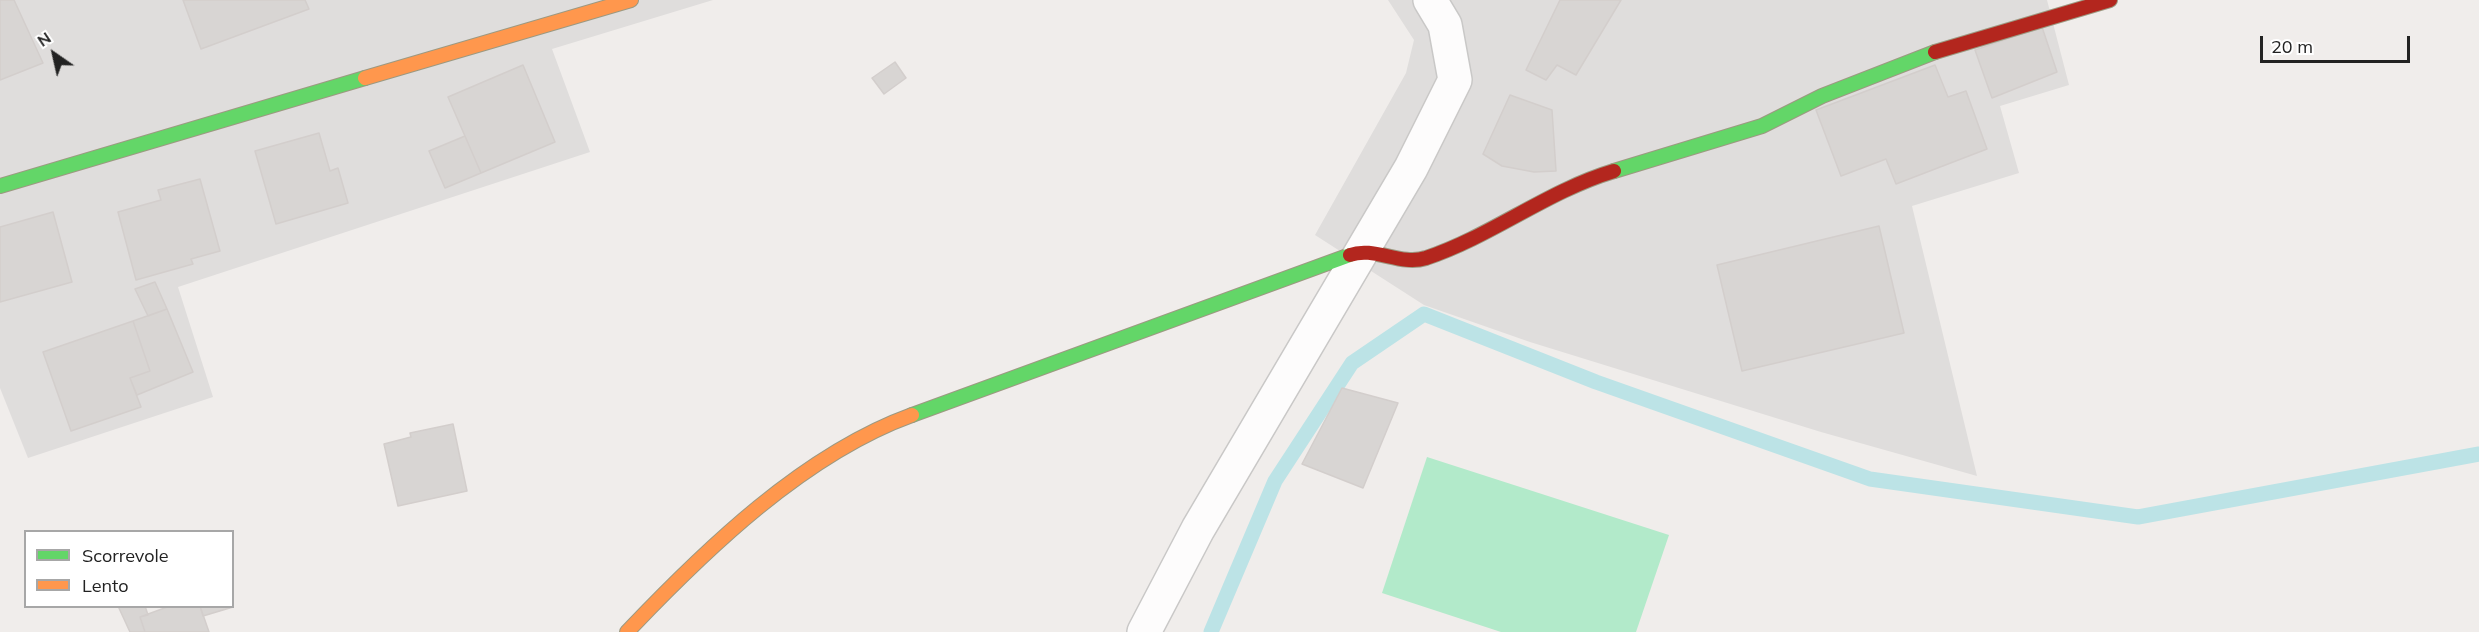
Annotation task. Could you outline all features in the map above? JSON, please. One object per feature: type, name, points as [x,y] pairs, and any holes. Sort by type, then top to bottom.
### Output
[{"type":"street","points":[[0,186],[631,0]]},
{"type":"street","points":[[1144,632],[1198,529],[1411,168],[1455,80],[1445,25],[1430,0]]},
{"type":"street","points":[[627,632],[694,562],[824,457],[897,420],[1360,251],[1397,260],[1423,259],[1459,246],[1543,200],[1607,173],[1762,126],[1822,96],[1957,43],[2110,0]]},
{"type":"shaded area","points":[[0,0],[713,0],[552,49],[590,152],[178,287],[213,397],[28,458],[0,388]]},
{"type":"shaded area","points":[[1388,0],[2047,0],[2069,85],[2000,106],[2019,173],[1912,206],[1977,476],[1821,432],[1530,342],[1424,305],[1315,235],[1406,73],[1414,40]]},
{"type":"green space","points":[[1427,457],[1669,535],[1636,632],[1501,632],[1382,593]]},
{"type":"building","points":[[0,0],[14,0],[43,63],[0,80]]},
{"type":"building","points":[[183,0],[305,0],[309,9],[201,49]]},
{"type":"building","points":[[1560,0],[1621,0],[1576,75],[1557,65],[1546,80],[1526,70]]},
{"type":"building","points":[[2042,27],[2057,72],[1992,98],[1975,50]]},
{"type":"building","points":[[895,62],[906,78],[884,94],[872,78]]},
{"type":"building","points":[[523,65],[555,142],[481,173],[448,97]]},
{"type":"building","points":[[1935,65],[1948,97],[1966,91],[1987,149],[1896,184],[1886,159],[1841,176],[1816,110]]},
{"type":"building","points":[[1510,95],[1552,110],[1556,171],[1534,172],[1502,166],[1483,154]]},
{"type":"building","points":[[319,133],[330,171],[338,168],[348,203],[276,224],[255,151]]},
{"type":"building","points":[[465,136],[481,173],[445,188],[429,151]]},
{"type":"building","points":[[200,179],[220,251],[191,259],[193,264],[136,280],[118,212],[161,200],[158,190]]},
{"type":"building","points":[[53,212],[72,282],[0,302],[0,227]]},
{"type":"building","points":[[1879,226],[1904,333],[1742,371],[1717,265]]},
{"type":"building","points":[[155,282],[167,309],[148,316],[135,289]]},
{"type":"building","points":[[167,309],[193,372],[137,395],[130,378],[150,371],[133,321]]},
{"type":"building","points":[[133,321],[150,371],[130,378],[141,407],[71,431],[43,352]]},
{"type":"building","points":[[1342,388],[1398,403],[1363,488],[1302,464]]},
{"type":"building","points":[[453,424],[467,491],[398,506],[384,444],[411,437],[410,433]]},
{"type":"building","points":[[119,608],[146,608],[148,615],[140,617],[145,632],[130,632]]},
{"type":"building","points":[[165,608],[201,608],[209,632],[145,632],[140,617]]},
{"type":"building","points":[[201,608],[230,608],[203,616]]},
{"type":"waterway","points":[[1211,632],[1275,481],[1352,363],[1424,314],[1596,382],[1870,479],[2138,517],[2479,454]]},
{"type":"traffic: fast","points":[[1614,171],[1762,126],[1822,96],[1935,52]]},
{"type":"traffic: fast","points":[[0,186],[365,78]]},
{"type":"traffic: fast","points":[[912,415],[1350,255]]},
{"type":"traffic: slow","points":[[365,78],[631,0]]},
{"type":"traffic: slow","points":[[627,632],[689,569],[758,507],[833,454],[872,432],[912,415]]},
{"type":"traffic: jam","points":[[1935,52],[2110,0]]},
{"type":"traffic: jam","points":[[1350,255],[1368,253],[1407,260],[1426,258],[1474,238],[1566,190],[1614,171]]}]
